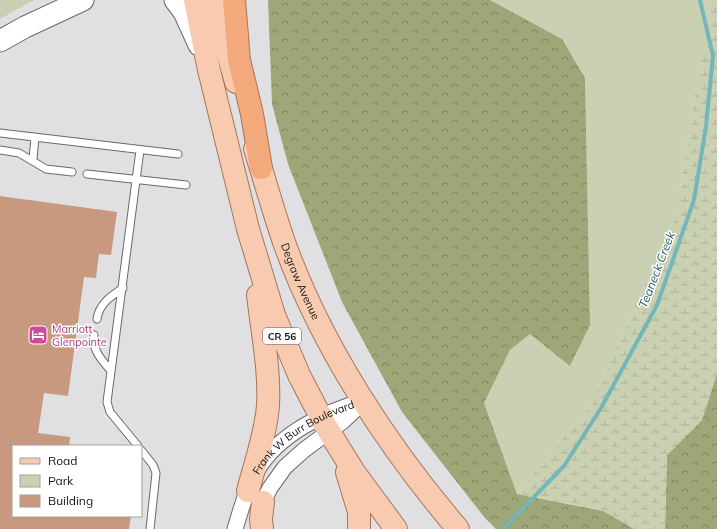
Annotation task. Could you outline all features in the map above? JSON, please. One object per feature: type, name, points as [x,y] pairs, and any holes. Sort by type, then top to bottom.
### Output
[{"type":"highway","points":[[234,0],[238,55],[261,168]]},
{"type":"main road","points":[[0,41],[83,0]]},
{"type":"main road","points":[[175,0],[188,21],[209,70]]},
{"type":"main road","name":"CR 56","points":[[195,0],[209,70],[254,250],[282,336],[325,425],[367,491],[396,529]]},
{"type":"main road","name":"Degraw Avenue","points":[[213,0],[261,168],[285,244],[303,287],[333,348],[364,401],[409,468],[458,529]]},
{"type":"main road","points":[[254,250],[268,396],[255,496],[262,529]]},
{"type":"main road","points":[[342,453],[359,512],[359,529]]},
{"type":"street","name":"Frank W Burr Boulevard","points":[[235,529],[255,496],[257,470],[272,452],[295,433],[325,425],[364,401]]},
{"type":"street","points":[[252,529],[255,496]]},
{"type":"lane","points":[[0,133],[178,154]]},
{"type":"lane","points":[[33,160],[34,137]]},
{"type":"lane","points":[[0,150],[19,153],[46,169],[72,172]]},
{"type":"lane","points":[[137,445],[110,412],[107,402],[140,150]]},
{"type":"lane","points":[[88,174],[120,179],[137,178],[186,185]]},
{"type":"lane","points":[[97,319],[98,313],[105,301],[123,288]]},
{"type":"lane","points":[[94,336],[93,344],[97,354],[111,372]]},
{"type":"lane","points":[[142,451],[153,466],[156,473],[150,529]]},
{"type":"green space","points":[[0,0],[34,0],[0,19]]},
{"type":"green space","points":[[268,0],[490,0],[562,39],[585,78],[590,325],[570,366],[530,334],[510,350],[484,403],[517,494],[604,511],[634,529],[496,529],[485,518],[402,412],[342,302],[288,164],[272,104]]},
{"type":"green space","points":[[490,0],[707,0],[712,36],[701,59],[675,219],[590,405],[517,494],[484,403],[510,350],[530,334],[570,365],[590,324],[585,78],[562,39]]},
{"type":"green space","points":[[707,0],[717,0],[717,373],[702,420],[667,455],[665,529],[634,529],[603,511],[517,494],[590,405],[675,219],[701,59],[712,36]]},
{"type":"green space","points":[[717,373],[717,529],[665,529],[667,455],[702,420]]},
{"type":"building","name":"Marriott Glenpointe","points":[[0,196],[117,212],[111,255],[99,254],[96,278],[84,277],[68,396],[44,393],[38,433],[70,437],[69,445],[12,445],[12,517],[131,517],[129,529],[0,529]]},
{"type":"waterway","name":"Teaneck Creek","points":[[503,529],[564,466],[601,408],[657,305],[694,200],[706,126],[713,56],[700,0]]},
{"type":"place","name":"Marriott Glenpointe","points":[[38,335]]}]
